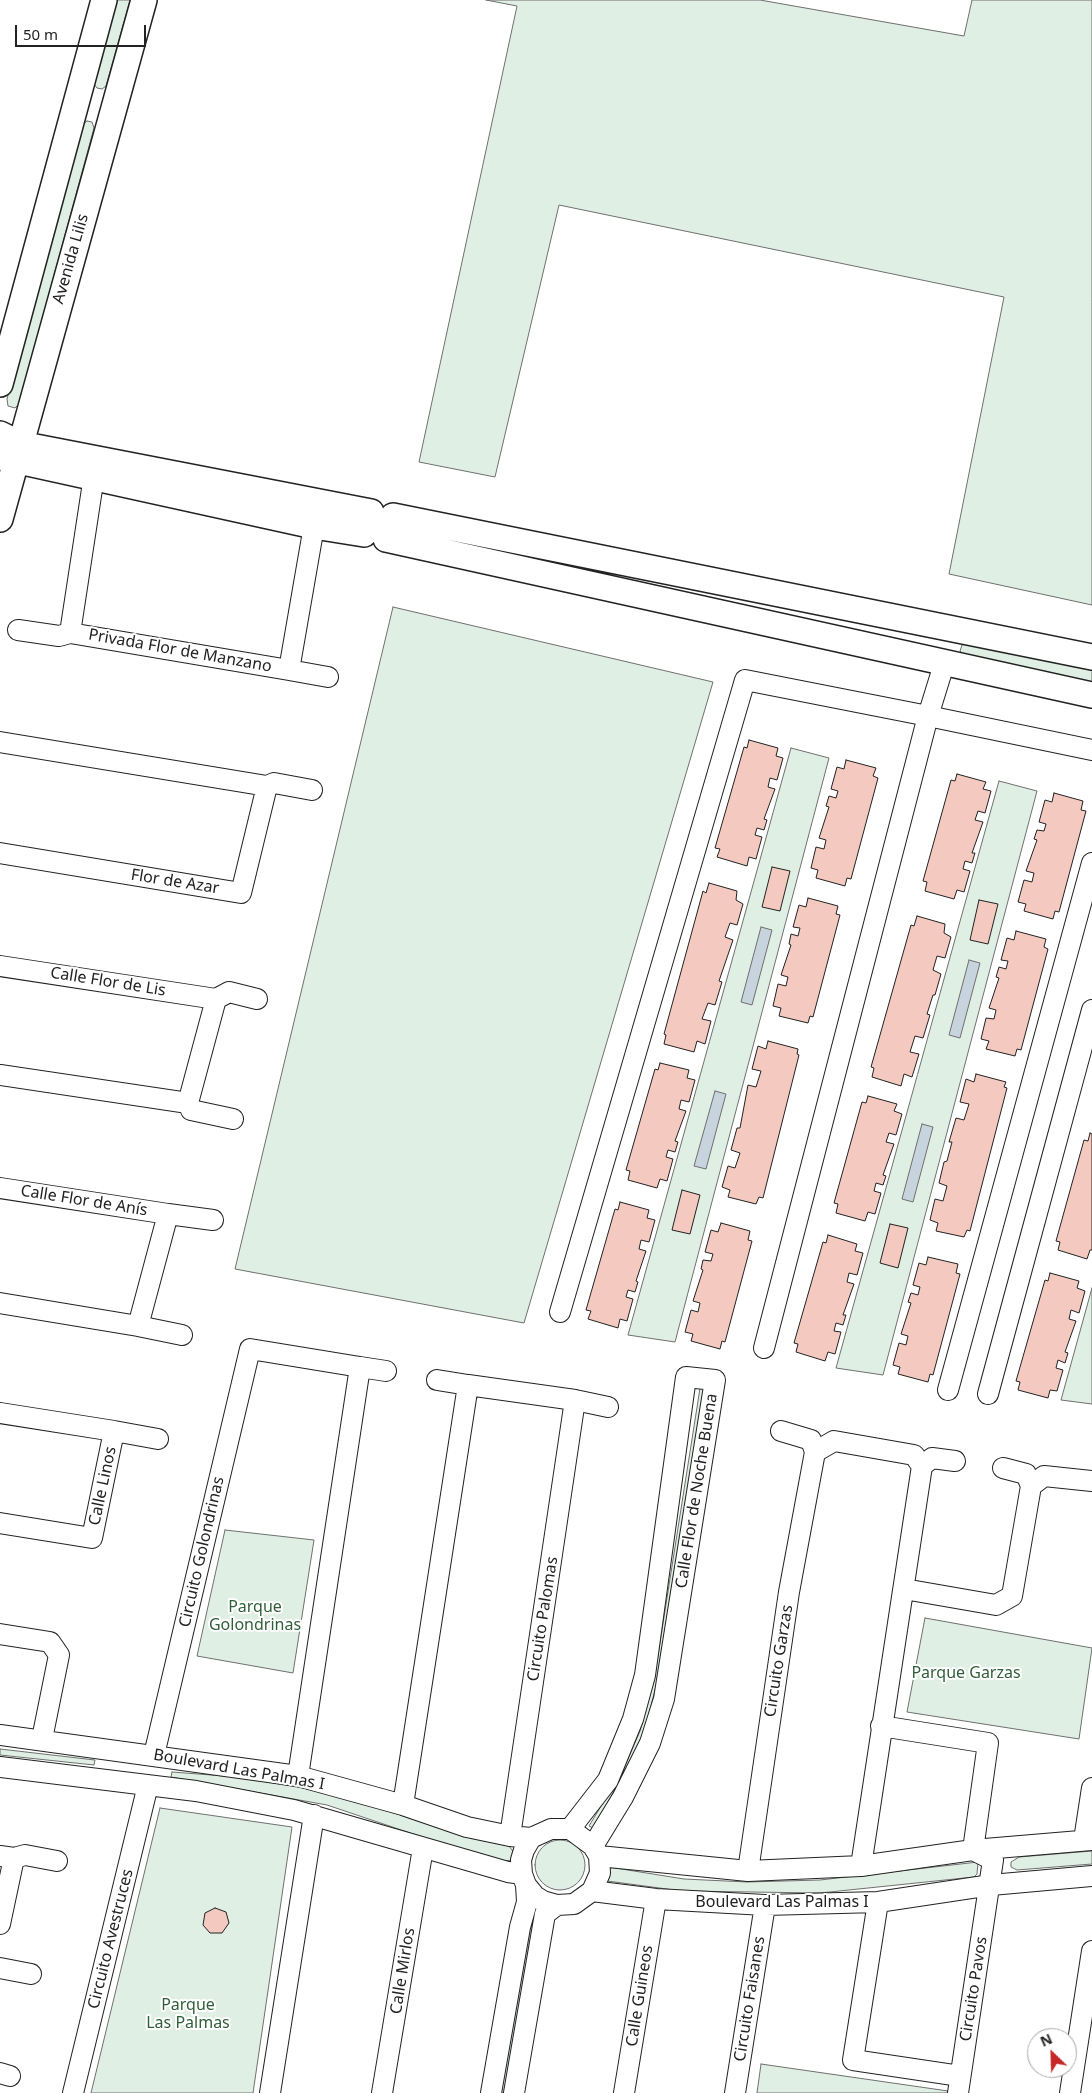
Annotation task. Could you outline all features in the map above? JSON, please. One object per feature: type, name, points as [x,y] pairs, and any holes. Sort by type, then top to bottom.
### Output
[{"type":"main road","points":[[0,384],[104,0]]},
{"type":"main road","name":"Avenida Lilis","points":[[0,519],[9,449],[144,0]]},
{"type":"main road","points":[[9,449],[94,476],[314,526],[379,525],[941,661],[1092,695]]},
{"type":"main road","points":[[9,449],[379,525],[951,627],[1092,657]]},
{"type":"main road","points":[[941,661],[951,627]]},
{"type":"street","name":"Privada Flor de Manzano","points":[[70,633],[94,476]]},
{"type":"street","name":"Privada Flor de Manzano","points":[[290,670],[308,552],[314,526]]},
{"type":"street","name":"Privada Flor de Manzano","points":[[18,630],[59,636],[70,633],[328,677]]},
{"type":"street","points":[[764,1348],[928,716],[941,674],[941,661]]},
{"type":"street","points":[[560,1312],[745,680],[1092,750]]},
{"type":"street","points":[[0,742],[267,786],[274,783],[312,790]]},
{"type":"street","name":"Flor de Azar","points":[[0,853],[241,893],[267,786]]},
{"type":"street","points":[[948,1390],[1092,864]]},
{"type":"street","name":"Calle Flor de Lis","points":[[0,966],[216,999],[229,992],[257,1000]]},
{"type":"street","points":[[216,999],[188,1103],[190,1110],[233,1119]]},
{"type":"street","points":[[988,1394],[1092,1010]]},
{"type":"street","points":[[0,1075],[188,1103]]},
{"type":"street","name":"Calle Flor de Anís","points":[[0,1188],[213,1220]]},
{"type":"street","name":"Calle Flor de Anís","points":[[138,1326],[168,1214]]},
{"type":"street","points":[[0,1303],[182,1335]]},
{"type":"street","name":"Circuito Golondrinas","points":[[154,1755],[242,1347],[386,1371]]},
{"type":"street","points":[[298,1776],[360,1367]]},
{"type":"street","name":"Calle Flor de Noche Buena","points":[[570,1828],[608,1780],[633,1719],[645,1675],[686,1376],[715,1380],[664,1699],[650,1743],[596,1851]]},
{"type":"street","points":[[437,1380],[608,1406]]},
{"type":"street","points":[[403,1805],[468,1386]]},
{"type":"street","name":"Circuito Palomas","points":[[510,1836],[553,1554],[574,1400]]},
{"type":"street","name":"Calle Linos","points":[[0,1413],[158,1439]]},
{"type":"street","name":"Calle Linos","points":[[0,1523],[92,1538],[114,1431]]},
{"type":"street","points":[[781,1431],[811,1440],[815,1452],[834,1441],[914,1455],[922,1466]]},
{"type":"street","name":"Circuito Garzas","points":[[748,1871],[789,1592],[815,1452]]},
{"type":"street","points":[[860,1866],[922,1466],[932,1458],[955,1461]]},
{"type":"street","points":[[904,1589],[996,1605],[1012,1596],[1031,1486],[1026,1474],[1003,1468]]},
{"type":"street","points":[[1031,1486],[1044,1476],[1092,1481]]},
{"type":"street","points":[[0,1634],[50,1642],[59,1654],[42,1740]]},
{"type":"street","points":[[881,1726],[988,1744],[972,1850]]},
{"type":"street","name":"Boulevard Las Palmas I","points":[[0,1734],[298,1776],[403,1805],[467,1827],[510,1836],[531,1838]]},
{"type":"street","points":[[122,1782],[128,1751]]},
{"type":"street","name":"Boulevard Las Palmas I","points":[[0,1767],[196,1791],[314,1815],[524,1879]]},
{"type":"street","name":"Circuito Avestruces","points":[[73,2093],[148,1785]]},
{"type":"street","points":[[1088,1840],[1092,1788]]},
{"type":"street","points":[[270,2093],[314,1815]]},
{"type":"street","points":[[491,2093],[520,1927],[527,1902],[521,1860],[524,1850],[531,1838],[551,1830],[570,1828],[596,1851],[600,1873],[592,1890],[574,1904],[557,1905],[543,1901],[534,1896],[524,1879]]},
{"type":"street","name":"Boulevard Las Palmas I","points":[[596,1851],[748,1871],[860,1866],[972,1850],[1088,1840]]},
{"type":"street","name":"Calle Mirlos","points":[[382,2093],[423,1848]]},
{"type":"street","name":"Circuito Pavos","points":[[959,2084],[991,1885],[993,1860],[972,1850]]},
{"type":"street","points":[[0,1924],[7,1857],[25,1855],[58,1861]]},
{"type":"street","name":"Boulevard Las Palmas I","points":[[592,1890],[656,1900],[765,1905],[878,1902],[991,1885],[1092,1876]]},
{"type":"street","name":"Calle Guineos","points":[[624,2093],[656,1900]]},
{"type":"street","points":[[878,1902],[853,2060],[959,2084]]},
{"type":"street","points":[[514,2093],[545,1914],[557,1905]]},
{"type":"street","name":"Circuito Faisanes","points":[[735,2093],[765,1905]]},
{"type":"street","points":[[1070,2093],[1092,1951]]},
{"type":"street","points":[[0,1968],[31,1974]]},
{"type":"green space","points":[[116,0],[130,0],[106,86],[102,89],[97,88],[94,84]]},
{"type":"green space","points":[[486,0],[760,0],[964,36],[972,0],[1092,0],[1092,605],[949,574],[1004,297],[559,205],[495,477],[419,462],[517,6]]},
{"type":"green space","points":[[87,121],[92,122],[94,128],[19,404],[15,408],[8,406],[7,399],[82,125]]},
{"type":"green space","points":[[393,607],[713,682],[524,1323],[235,1269]]},
{"type":"green space","points":[[969,641],[1092,668],[1092,682],[963,654],[960,651],[962,645]]},
{"type":"green space","points":[[791,748],[829,758],[675,1342],[628,1335]]},
{"type":"green space","points":[[999,781],[1037,791],[883,1375],[836,1368]]},
{"type":"green space","points":[[1092,1288],[1092,1404],[1061,1400]]},
{"type":"green space","points":[[701,1382],[705,1383],[659,1675],[644,1732],[626,1770],[593,1828],[589,1826],[624,1768],[640,1731],[655,1674]]},
{"type":"green space","name":"Parque Golondrinas","points":[[225,1530],[314,1540],[293,1673],[197,1656]]},
{"type":"green space","name":"Parque Garzas","points":[[925,1618],[1092,1648],[1079,1739],[907,1712]]},
{"type":"green space","points":[[0,1749],[95,1760],[94,1765],[0,1755]]},
{"type":"green space","points":[[172,1772],[238,1777],[332,1793],[471,1838],[509,1846],[515,1854],[513,1860],[503,1861],[428,1839],[327,1805],[171,1777]]},
{"type":"green space","name":"Parque Las Palmas","points":[[160,1808],[292,1827],[253,2093],[91,2093]]},
{"type":"green space","points":[[555,1840],[565,1840],[578,1847],[585,1860],[585,1870],[578,1883],[565,1890],[555,1890],[546,1886],[539,1879],[535,1870],[535,1860],[539,1851],[546,1844]]},
{"type":"green space","points":[[1092,1851],[1092,1864],[1017,1870],[1011,1867],[1011,1862],[1019,1857]]},
{"type":"green space","points":[[978,1862],[977,1874],[974,1877],[820,1893],[682,1891],[607,1881],[609,1867],[684,1879],[747,1882],[820,1880]]},
{"type":"green space","points":[[537,1907],[539,1914],[508,2093],[501,2093],[533,1909]]},
{"type":"green space","points":[[761,2064],[948,2091],[947,2093],[757,2093]]},
{"type":"shaded area","points":[[761,927],[772,930],[752,1005],[741,1002]]},
{"type":"shaded area","points":[[969,960],[980,963],[960,1038],[949,1035]]},
{"type":"shaded area","points":[[715,1091],[726,1094],[706,1169],[694,1166]]},
{"type":"shaded area","points":[[922,1124],[933,1127],[913,1202],[902,1199]]},
{"type":"building","points":[[749,740],[778,748],[776,756],[783,758],[777,780],[770,778],[768,787],[775,789],[764,819],[767,820],[764,830],[757,828],[755,835],[762,837],[756,859],[749,857],[747,866],[717,857],[720,849],[715,848],[744,747],[747,748]]},
{"type":"building","points":[[846,760],[876,768],[873,776],[878,778],[851,879],[847,878],[845,886],[816,878],[818,870],[811,868],[816,847],[824,849],[826,840],[819,838],[829,807],[826,806],[829,796],[836,798],[838,791],[831,789],[837,767],[844,769]]},
{"type":"building","points":[[957,774],[986,782],[983,789],[991,791],[985,813],[978,811],[975,820],[983,822],[972,853],[975,853],[972,863],[965,861],[963,869],[970,871],[964,892],[957,890],[954,899],[925,891],[927,882],[923,881],[951,780],[955,781]]},
{"type":"building","points":[[1054,793],[1083,801],[1081,810],[1086,811],[1059,912],[1055,911],[1053,919],[1024,911],[1026,904],[1018,902],[1024,880],[1032,882],[1034,873],[1026,871],[1037,840],[1034,839],[1037,830],[1044,831],[1046,824],[1039,822],[1045,800],[1052,802]]},
{"type":"building","points":[[772,867],[790,871],[780,911],[762,907]]},
{"type":"building","points":[[709,883],[737,891],[736,900],[743,904],[737,925],[730,923],[725,937],[733,940],[719,981],[722,982],[715,1005],[708,1003],[702,1019],[711,1021],[705,1044],[697,1041],[694,1052],[664,1044],[666,1035],[664,1034],[703,891],[706,893]]},
{"type":"building","points":[[808,898],[838,906],[836,914],[840,915],[813,1017],[810,1016],[808,1023],[779,1016],[781,1008],[773,1006],[778,984],[786,986],[788,977],[781,975],[791,945],[789,944],[791,934],[798,936],[800,928],[793,927],[799,905],[806,907]]},
{"type":"building","points":[[979,900],[998,904],[988,944],[970,940]]},
{"type":"building","points":[[917,916],[945,924],[944,933],[951,937],[945,958],[937,956],[933,970],[941,974],[927,1014],[930,1015],[923,1038],[915,1036],[910,1052],[919,1054],[912,1077],[904,1074],[901,1086],[872,1077],[874,1068],[871,1067],[911,925],[914,926]]},
{"type":"building","points":[[1016,931],[1046,939],[1044,947],[1048,949],[1021,1050],[1017,1049],[1015,1056],[986,1049],[989,1041],[981,1039],[986,1018],[994,1019],[996,1010],[989,1008],[999,978],[996,977],[999,967],[1006,969],[1008,961],[1001,960],[1007,938],[1014,940]]},
{"type":"building","points":[[768,1041],[798,1049],[797,1054],[799,1055],[763,1198],[759,1197],[756,1204],[728,1197],[730,1190],[722,1187],[728,1166],[735,1168],[740,1153],[731,1150],[737,1128],[740,1128],[748,1085],[756,1087],[761,1071],[752,1069],[758,1046],[766,1049]]},
{"type":"building","points":[[660,1063],[689,1070],[687,1078],[695,1080],[689,1102],[681,1100],[679,1109],[686,1111],[675,1141],[678,1142],[675,1152],[668,1150],[666,1157],[673,1159],[667,1181],[660,1179],[657,1188],[628,1180],[630,1171],[626,1170],[655,1069],[658,1070]]},
{"type":"building","points":[[976,1074],[1006,1082],[1004,1087],[1007,1088],[970,1231],[967,1230],[964,1237],[936,1231],[938,1223],[930,1220],[935,1199],[943,1201],[947,1186],[939,1183],[944,1162],[947,1161],[952,1142],[949,1142],[956,1118],[964,1120],[969,1104],[960,1102],[966,1079],[974,1082]]},
{"type":"building","points":[[868,1096],[897,1104],[894,1111],[902,1114],[896,1135],[889,1133],[886,1142],[894,1144],[883,1175],[886,1176],[883,1185],[876,1183],[874,1191],[881,1193],[875,1214],[868,1212],[865,1221],[836,1213],[838,1204],[834,1203],[862,1102],[866,1103]]},
{"type":"building","points":[[1090,1133],[1092,1134],[1092,1250],[1090,1250],[1087,1259],[1058,1250],[1060,1242],[1056,1241],[1084,1140],[1088,1141]]},
{"type":"building","points":[[682,1190],[700,1195],[690,1234],[672,1230]]},
{"type":"building","points":[[620,1202],[649,1210],[647,1218],[655,1220],[649,1242],[641,1240],[639,1249],[646,1251],[636,1281],[638,1282],[635,1292],[628,1290],[626,1297],[633,1299],[627,1321],[620,1319],[618,1328],[588,1319],[591,1311],[586,1310],[615,1209],[618,1210]]},
{"type":"building","points":[[721,1223],[750,1231],[748,1240],[752,1241],[725,1342],[722,1341],[720,1349],[691,1341],[693,1334],[685,1332],[691,1310],[698,1312],[700,1303],[693,1301],[703,1270],[701,1269],[703,1260],[711,1261],[713,1254],[705,1252],[711,1230],[718,1232]]},
{"type":"building","points":[[890,1224],[908,1228],[898,1268],[880,1263]]},
{"type":"building","points":[[828,1235],[857,1244],[855,1251],[863,1253],[857,1275],[849,1273],[847,1282],[854,1284],[843,1315],[846,1315],[843,1325],[836,1323],[834,1331],[841,1332],[835,1354],[828,1352],[825,1361],[796,1352],[798,1344],[794,1343],[823,1242],[826,1243]]},
{"type":"building","points":[[928,1257],[958,1264],[956,1273],[960,1274],[933,1375],[930,1374],[928,1382],[898,1374],[900,1367],[893,1365],[899,1343],[906,1345],[908,1336],[901,1334],[911,1303],[908,1302],[911,1293],[918,1295],[920,1287],[913,1285],[919,1263],[926,1265]]},
{"type":"building","points":[[1050,1273],[1079,1281],[1077,1288],[1085,1291],[1079,1313],[1071,1310],[1069,1319],[1076,1321],[1065,1352],[1068,1353],[1065,1363],[1058,1360],[1056,1368],[1063,1370],[1057,1391],[1050,1390],[1048,1398],[1018,1390],[1020,1382],[1016,1381],[1045,1280],[1048,1281]]},
{"type":"building","points":[[215,1908],[226,1912],[229,1923],[222,1933],[210,1933],[203,1925],[205,1913]]}]
